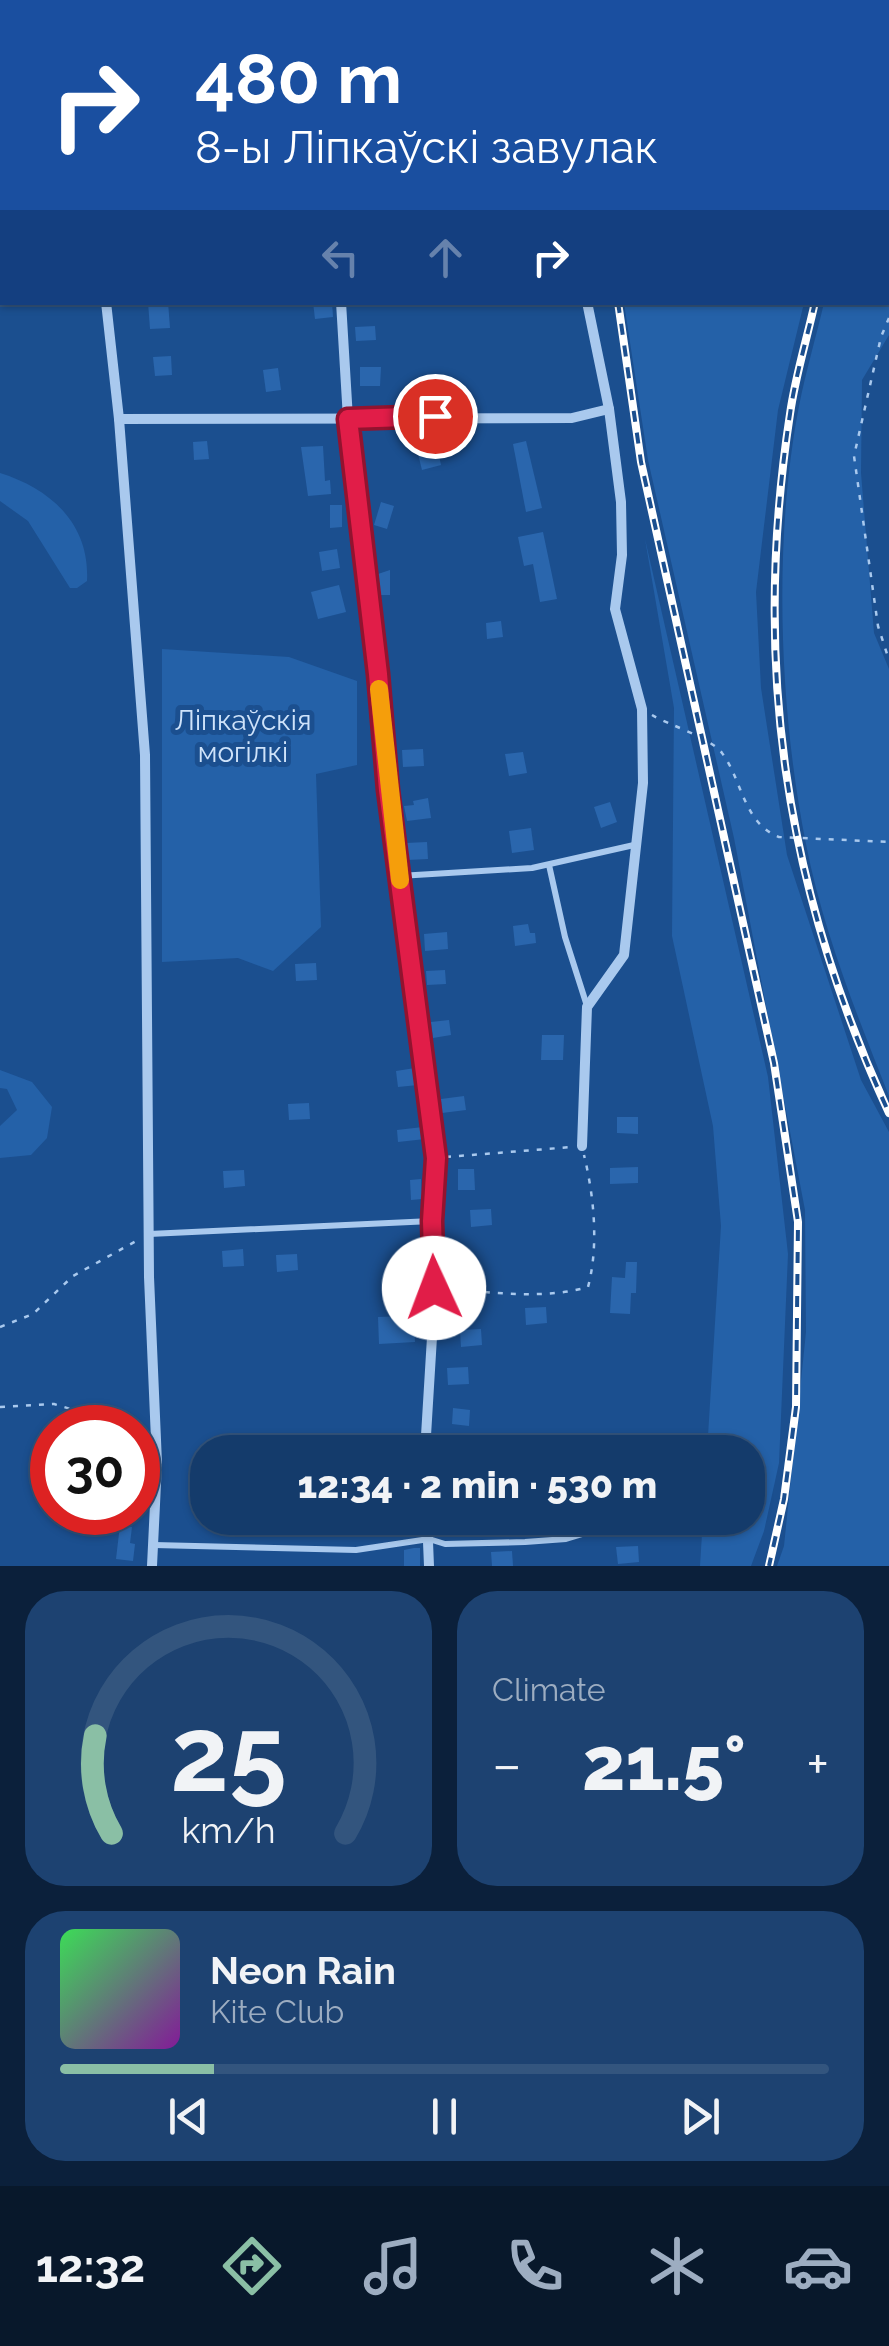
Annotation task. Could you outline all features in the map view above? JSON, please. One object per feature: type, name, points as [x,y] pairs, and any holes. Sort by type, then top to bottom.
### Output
[{"type":"street","points":[[106,305],[145,755],[148,1234],[157,1463],[152,1566]]},
{"type":"street","points":[[340,305],[348,419],[399,876],[436,1158],[426,1435]]},
{"type":"street","points":[[582,1146],[587,1007],[624,955],[643,783],[642,709],[615,609],[622,556],[621,502],[588,305]]},
{"type":"street","points":[[119,420],[572,418],[608,409]]},
{"type":"street","points":[[429,1535],[429,1566]]},
{"type":"lane","points":[[399,876],[548,865],[634,845]]},
{"type":"lane","points":[[548,865],[564,936],[587,1007]]},
{"type":"lane","points":[[148,1234],[432,1221]]},
{"type":"lane","points":[[154,1545],[356,1550],[429,1539],[445,1544],[566,1539],[581,1535]]},
{"type":"path","points":[[889,318],[881,337],[854,456],[878,626],[889,660]]},
{"type":"path","points":[[642,709],[721,750],[743,798],[770,834],[889,842]]},
{"type":"path","points":[[434,1288],[572,1292],[588,1288],[594,1266],[592,1210],[582,1146],[436,1158]]},
{"type":"path","points":[[0,1327],[33,1314],[73,1276],[148,1234]]},
{"type":"path","points":[[0,1407],[30,1405]]},
{"type":"green space","points":[[624,305],[804,305],[778,410],[756,592],[761,688],[787,855],[861,1080],[889,1132],[889,1566],[777,1566],[784,1546],[806,1332],[805,1210],[734,838],[648,460]]},
{"type":"green space","points":[[824,305],[889,305],[889,335],[862,380],[861,473],[874,633],[889,669],[889,1096],[822,909],[806,844],[790,738],[783,568],[785,512],[802,393]]},
{"type":"green space","points":[[0,473],[36,489],[64,512],[82,542],[87,581],[70,588],[28,521],[0,501]]},
{"type":"green space","points":[[645,539],[768,1077],[788,1254],[779,1463],[765,1526],[765,1435],[708,1435],[721,1226],[713,1126],[672,936],[674,708]]},
{"type":"green space","name":"Ліпкаўскія могілкі","points":[[162,649],[289,657],[357,681],[357,765],[316,774],[321,927],[273,971],[238,958],[162,962]]},
{"type":"green space","points":[[0,1070],[32,1082],[52,1107],[47,1138],[31,1155],[0,1158],[0,1126],[17,1110],[7,1089],[0,1088]]},
{"type":"green space","points":[[702,1535],[763,1535],[751,1566],[700,1566]]},
{"type":"building","points":[[148,305],[168,305],[170,328],[150,329]]},
{"type":"building","points":[[313,305],[332,305],[333,317],[315,319]]},
{"type":"building","points":[[375,326],[376,340],[356,341],[355,327]]},
{"type":"building","points":[[171,356],[172,375],[155,376],[153,357]]},
{"type":"building","points":[[360,367],[381,367],[380,386],[360,386]]},
{"type":"building","points":[[278,368],[281,390],[266,392],[263,370]]},
{"type":"building","points":[[207,441],[209,459],[194,460],[193,442]]},
{"type":"building","points":[[526,441],[542,508],[526,512],[513,444]]},
{"type":"building","points":[[437,445],[441,465],[422,470],[417,450]]},
{"type":"building","points":[[323,446],[325,481],[330,480],[331,494],[308,496],[301,447]]},
{"type":"building","points":[[381,502],[394,506],[387,529],[374,525]]},
{"type":"building","points":[[330,505],[342,505],[342,527],[330,528]]},
{"type":"building","points":[[543,532],[557,599],[540,602],[533,564],[524,566],[518,537]]},
{"type":"building","points":[[337,549],[340,568],[322,571],[319,552]]},
{"type":"building","points":[[390,570],[390,595],[377,595],[375,575]]},
{"type":"building","points":[[339,585],[346,612],[318,619],[311,592]]},
{"type":"building","points":[[501,621],[503,637],[487,639],[486,623]]},
{"type":"building","points":[[423,749],[424,766],[403,767],[402,750]]},
{"type":"building","points":[[523,752],[527,773],[509,776],[505,754]]},
{"type":"building","points":[[428,798],[431,818],[407,821],[404,806]]},
{"type":"building","points":[[610,802],[617,822],[601,828],[594,807]]},
{"type":"building","points":[[531,828],[534,850],[512,853],[509,831]]},
{"type":"building","points":[[427,842],[428,859],[407,860],[406,843]]},
{"type":"building","points":[[528,924],[536,943],[515,946],[513,926]]},
{"type":"building","points":[[447,932],[448,949],[425,951],[424,934]]},
{"type":"building","points":[[316,963],[317,980],[296,981],[295,964]]},
{"type":"building","points":[[445,970],[446,984],[427,985],[426,971]]},
{"type":"building","points":[[449,1020],[451,1035],[433,1038],[431,1022]]},
{"type":"building","points":[[542,1035],[564,1035],[563,1060],[541,1060]]},
{"type":"building","points":[[415,1068],[418,1085],[398,1087],[396,1071]]},
{"type":"building","points":[[464,1096],[466,1110],[442,1113],[441,1099]]},
{"type":"building","points":[[309,1103],[310,1119],[289,1120],[288,1104]]},
{"type":"building","points":[[617,1117],[638,1117],[638,1134],[617,1133]]},
{"type":"building","points":[[423,1127],[425,1139],[398,1142],[397,1130]]},
{"type":"building","points":[[638,1167],[638,1183],[610,1184],[610,1168]]},
{"type":"building","points":[[458,1169],[474,1169],[475,1190],[458,1190]]},
{"type":"building","points":[[244,1170],[245,1186],[224,1188],[223,1171]]},
{"type":"building","points":[[421,1179],[422,1199],[411,1200],[410,1180]]},
{"type":"building","points":[[491,1209],[492,1225],[471,1227],[470,1210]]},
{"type":"building","points":[[468,1248],[469,1265],[448,1266],[447,1249]]},
{"type":"building","points":[[243,1249],[244,1266],[223,1267],[222,1251]]},
{"type":"building","points":[[297,1254],[298,1270],[277,1272],[276,1255]]},
{"type":"building","points":[[626,1262],[637,1262],[636,1293],[631,1293],[630,1314],[610,1313],[612,1277],[625,1278]]},
{"type":"building","points":[[425,1268],[426,1284],[408,1286],[406,1269]]},
{"type":"building","points":[[546,1307],[547,1323],[526,1325],[525,1308]]},
{"type":"building","points":[[404,1316],[404,1326],[414,1325],[415,1342],[379,1344],[378,1317]]},
{"type":"building","points":[[481,1329],[482,1345],[461,1347],[460,1330]]},
{"type":"building","points":[[468,1367],[469,1384],[448,1385],[447,1368]]},
{"type":"building","points":[[453,1408],[470,1410],[469,1426],[452,1424]]},
{"type":"building","points":[[119,1535],[131,1535],[130,1543],[135,1544],[133,1561],[116,1559]]},
{"type":"building","points":[[638,1546],[639,1562],[618,1564],[616,1547]]},
{"type":"building","points":[[420,1548],[420,1566],[404,1566],[404,1550]]},
{"type":"building","points":[[512,1551],[513,1566],[492,1566],[491,1552]]},
{"type":"railway","points":[[618,305],[641,462],[774,1063],[798,1222],[796,1407],[784,1499],[769,1566]]},
{"type":"railway","points":[[814,305],[792,400],[779,506],[777,684],[786,771],[824,943],[853,1028],[889,1113]]},
{"type":"slow traffic","points":[[379,689],[400,880]]},
{"type":"route","points":[[434,1288],[432,1221],[436,1158],[388,790],[348,419],[435,416]]}]
